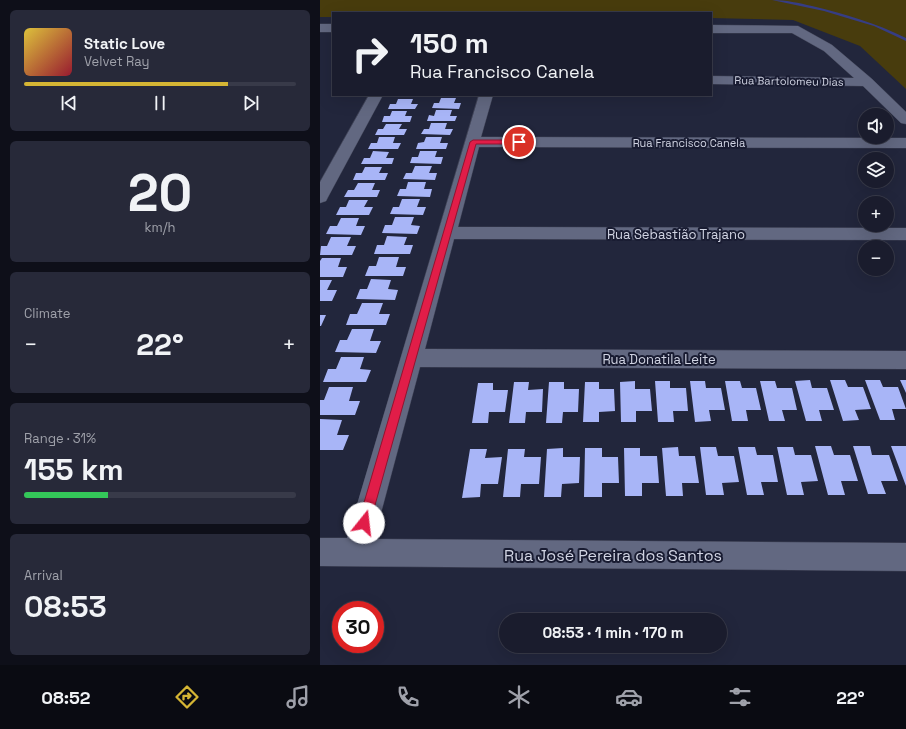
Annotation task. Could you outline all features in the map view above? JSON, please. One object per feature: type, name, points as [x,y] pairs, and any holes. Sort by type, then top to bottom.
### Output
[{"type":"street","points":[[320,28],[332,28]]},
{"type":"street","points":[[712,29],[794,29],[828,48],[867,82],[906,120]]},
{"type":"street","name":"Rua Bartolomeu Dias","points":[[712,80],[867,82]]},
{"type":"street","points":[[320,197],[375,96]]},
{"type":"street","points":[[356,553],[486,96]]},
{"type":"street","name":"Rua Francisco Canela","points":[[473,142],[906,143]]},
{"type":"street","name":"Rua Sebastião Trajano","points":[[447,233],[906,234]]},
{"type":"street","name":"Rua Donatila Leite","points":[[411,358],[906,360]]},
{"type":"street","name":"Rua José Pereira dos Santos","points":[[320,552],[906,557]]},
{"type":"shaded area","points":[[320,0],[906,0],[906,89],[860,46],[793,20],[712,18],[712,12],[332,12],[332,17],[320,17]]},
{"type":"building","points":[[394,96],[422,96],[421,97]]},
{"type":"building","points":[[435,96],[464,96],[463,97]]},
{"type":"building","points":[[441,98],[456,98],[454,103],[461,103],[459,109],[432,108],[434,103],[439,103]]},
{"type":"building","points":[[398,99],[413,99],[411,104],[418,104],[415,109],[388,109],[390,104],[396,104]]},
{"type":"building","points":[[436,110],[452,110],[450,116],[457,116],[455,121],[427,121],[429,115],[434,116]]},
{"type":"building","points":[[392,111],[407,111],[405,116],[412,116],[410,122],[382,122],[384,116],[390,116]]},
{"type":"building","points":[[431,123],[447,123],[445,129],[453,129],[450,135],[421,134],[424,129],[429,129]]},
{"type":"building","points":[[386,124],[402,124],[399,129],[407,129],[404,135],[375,135],[378,129],[383,129]]},
{"type":"building","points":[[379,137],[395,137],[393,143],[401,143],[398,149],[368,149],[371,143],[377,143]]},
{"type":"building","points":[[426,137],[442,137],[440,143],[448,143],[446,149],[416,149],[418,143],[424,142]]},
{"type":"building","points":[[373,151],[389,152],[386,158],[394,158],[392,164],[361,164],[364,158],[370,158]]},
{"type":"building","points":[[420,151],[437,151],[435,157],[443,157],[441,164],[410,163],[412,157],[418,157]]},
{"type":"building","points":[[415,166],[432,166],[429,173],[437,173],[435,180],[403,179],[406,173],[412,173]]},
{"type":"building","points":[[365,167],[382,167],[379,173],[388,173],[385,180],[353,180],[356,173],[362,173]]},
{"type":"building","points":[[408,182],[426,182],[424,189],[432,189],[430,197],[397,196],[400,189],[406,189]]},
{"type":"building","points":[[358,183],[375,183],[372,190],[380,190],[377,197],[344,197],[348,190],[354,190]]},
{"type":"building","points":[[402,199],[420,199],[417,207],[426,207],[423,215],[390,214],[393,207],[399,207]]},
{"type":"building","points":[[349,200],[368,200],[364,207],[373,207],[369,215],[336,215],[340,207],[346,207]]},
{"type":"building","points":[[395,217],[414,217],[411,225],[420,226],[417,234],[382,233],[385,225],[392,225]]},
{"type":"building","points":[[341,218],[359,218],[356,226],[365,226],[361,235],[326,234],[330,226],[337,226]]},
{"type":"building","points":[[387,236],[407,237],[404,245],[413,245],[410,254],[374,254],[377,245],[384,245]]},
{"type":"building","points":[[331,237],[351,237],[347,246],[356,246],[352,255],[320,255],[321,246],[327,246]]},
{"type":"building","points":[[379,257],[399,257],[396,267],[406,267],[403,276],[365,276],[369,266],[376,266]]},
{"type":"building","points":[[322,258],[341,258],[338,267],[347,267],[343,277],[320,277],[320,261]]},
{"type":"building","points":[[371,279],[391,280],[388,289],[398,290],[395,300],[356,299],[360,289],[367,289]]},
{"type":"building","points":[[320,280],[332,280],[327,290],[337,290],[332,301],[320,301]]},
{"type":"building","points":[[362,303],[383,303],[379,314],[390,314],[386,325],[346,325],[350,314],[357,314]]},
{"type":"building","points":[[320,315],[326,315],[321,326],[320,326]]},
{"type":"building","points":[[352,329],[374,329],[370,341],[381,341],[376,353],[335,352],[340,340],[347,340]]},
{"type":"building","points":[[341,357],[364,357],[360,369],[371,370],[366,382],[323,382],[328,369],[336,369]]},
{"type":"building","points":[[810,380],[812,388],[827,388],[834,410],[819,410],[822,421],[806,421],[795,381]]},
{"type":"building","points":[[830,380],[845,380],[848,387],[863,387],[871,409],[855,410],[859,420],[843,421]]},
{"type":"building","points":[[865,380],[880,380],[883,387],[898,387],[906,409],[892,409],[895,420],[880,420]]},
{"type":"building","points":[[900,380],[906,380],[906,393]]},
{"type":"building","points":[[635,381],[635,389],[650,389],[652,411],[636,411],[636,422],[621,422],[620,382]]},
{"type":"building","points":[[655,381],[670,381],[670,388],[686,388],[688,411],[673,411],[674,422],[658,422]]},
{"type":"building","points":[[690,381],[705,381],[706,388],[721,388],[725,410],[709,410],[711,421],[695,422]]},
{"type":"building","points":[[725,381],[740,381],[742,388],[756,388],[761,410],[746,410],[748,421],[732,421]]},
{"type":"building","points":[[760,381],[775,381],[777,388],[792,388],[797,410],[782,410],[785,421],[769,421]]},
{"type":"building","points":[[514,382],[529,382],[528,390],[543,389],[542,412],[526,412],[525,423],[509,423]]},
{"type":"building","points":[[549,382],[564,382],[564,389],[579,389],[578,412],[563,412],[562,423],[546,423]]},
{"type":"building","points":[[585,382],[599,382],[599,389],[614,389],[615,411],[599,412],[599,422],[583,422]]},
{"type":"building","points":[[478,383],[493,383],[493,390],[508,390],[505,412],[489,412],[488,423],[472,423]]},
{"type":"building","points":[[329,387],[353,387],[349,401],[360,401],[355,415],[320,415],[320,400],[324,400]]},
{"type":"building","points":[[320,419],[342,420],[337,435],[349,435],[343,450],[320,450]]},
{"type":"building","points":[[815,446],[831,446],[834,455],[850,455],[858,481],[841,481],[845,495],[828,495]]},
{"type":"building","points":[[853,446],[870,446],[872,455],[889,455],[898,481],[881,481],[886,494],[868,494]]},
{"type":"building","points":[[891,446],[906,446],[906,486]]},
{"type":"building","points":[[678,447],[679,456],[695,456],[699,483],[682,483],[683,496],[666,496],[662,448]]},
{"type":"building","points":[[700,447],[716,447],[718,456],[734,456],[739,482],[722,483],[724,495],[706,495]]},
{"type":"building","points":[[738,447],[755,447],[757,455],[773,455],[778,482],[761,482],[764,495],[747,495]]},
{"type":"building","points":[[777,447],[793,447],[795,455],[811,455],[818,481],[801,482],[804,495],[787,495]]},
{"type":"building","points":[[563,448],[563,457],[580,457],[579,483],[562,484],[561,497],[544,497],[547,449]]},
{"type":"building","points":[[585,448],[602,448],[602,457],[618,457],[619,483],[602,483],[602,497],[584,497]]},
{"type":"building","points":[[624,448],[640,448],[640,456],[657,456],[659,483],[642,483],[642,496],[625,496]]},
{"type":"building","points":[[470,449],[487,449],[485,458],[502,457],[498,484],[481,484],[480,497],[462,498]]},
{"type":"building","points":[[508,449],[525,449],[524,457],[541,457],[539,484],[521,484],[520,497],[503,497]]},
{"type":"waterway","points":[[774,0],[825,10],[859,20],[891,32],[906,40]]},
{"type":"route","points":[[364,523],[473,142],[519,142]]}]
